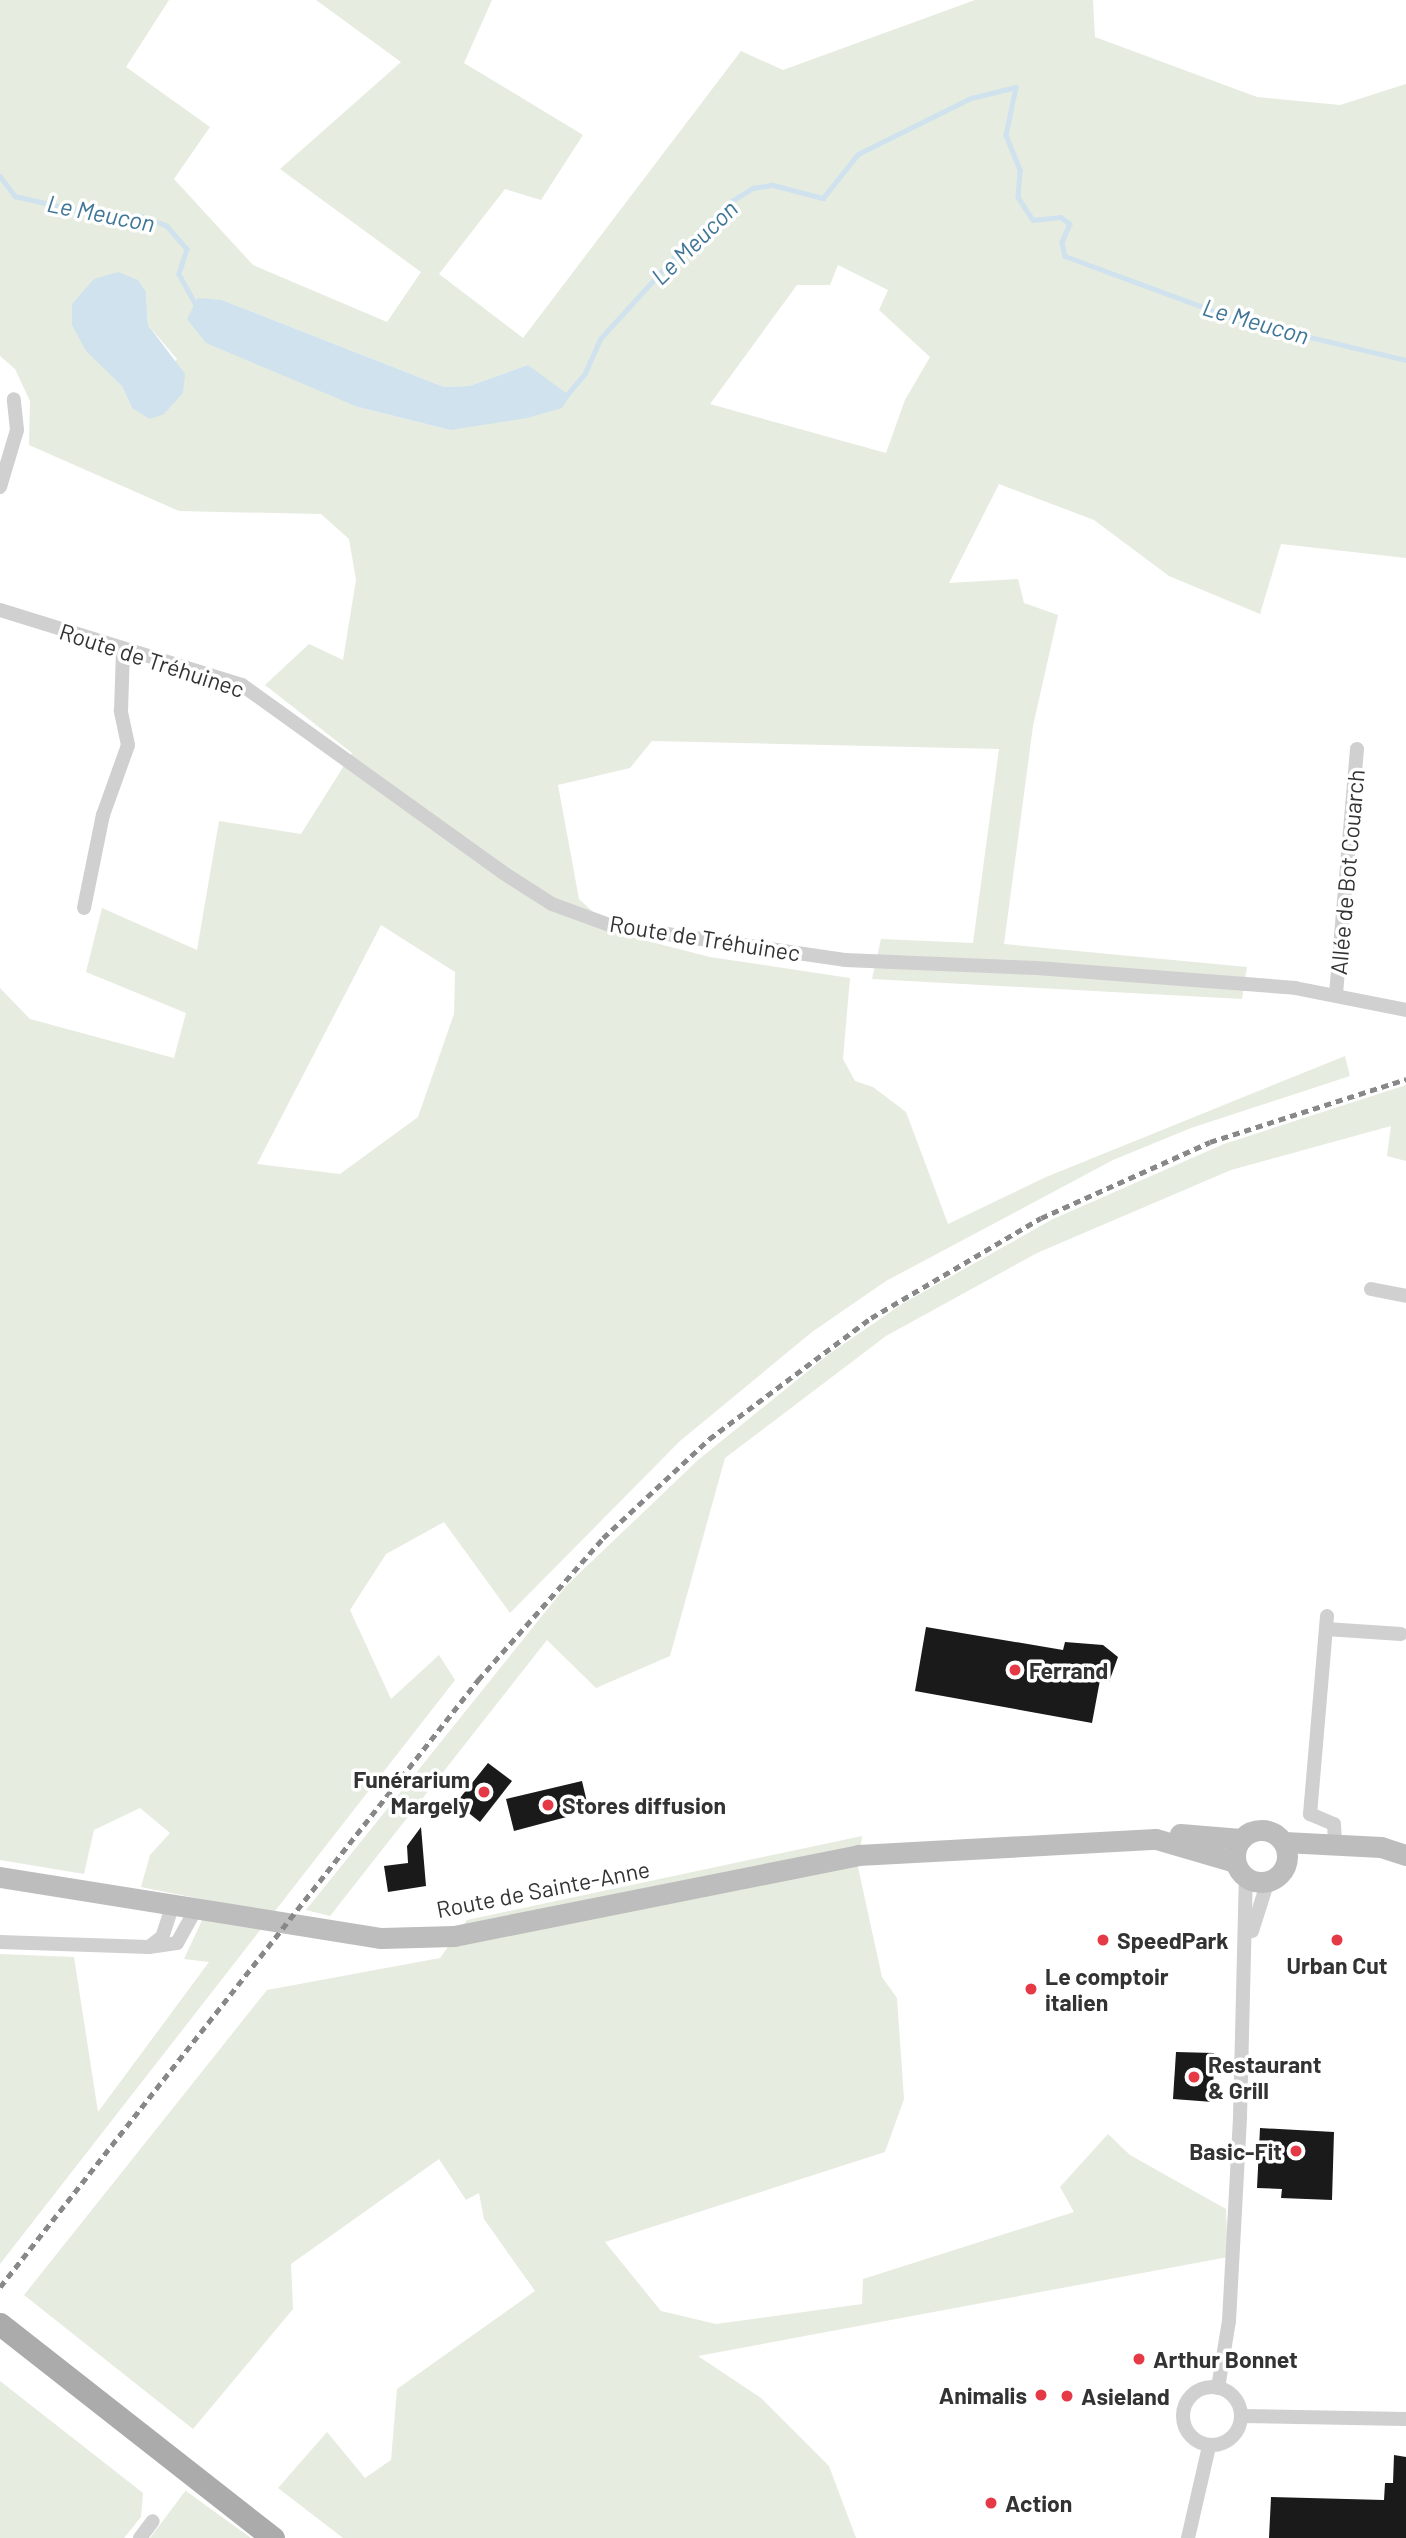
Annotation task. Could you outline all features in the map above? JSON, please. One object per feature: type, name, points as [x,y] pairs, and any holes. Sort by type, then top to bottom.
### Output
[{"type":"main road","points":[[1263,1829],[1284,1842],[1405,1854],[1305,1860],[1285,1867],[1268,1881],[1241,1870],[1241,1839],[1263,1829]]},
{"type":"main road","name":"Route de Sainte-Anne","points":[[0,1877],[316,1931],[380,1938],[454,1936],[791,1864],[1097,1838],[1146,1830],[1241,1839]]},
{"type":"main road","name":"Route de Sainte-Anne","points":[[1097,1838],[1156,1839],[1241,1870]]},
{"type":"main road","points":[[1284,1842],[1285,1867]]},
{"type":"main road","points":[[0,2324],[273,2538]]},
{"type":"street","points":[[0,487],[17,430],[14,399]]},
{"type":"street","name":"Route de Tréhuinec","points":[[0,610],[123,652],[242,685],[267,699],[502,872],[552,904],[612,926],[845,960],[1037,968],[1336,994],[1406,1010]]},
{"type":"street","points":[[84,908],[103,815],[128,745],[121,710],[123,652]]},
{"type":"street","name":"Allée de Bot Couarch","points":[[1336,994],[1357,749]]},
{"type":"street","points":[[1371,1289],[1406,1296]]},
{"type":"street","points":[[1335,1845],[1334,1824],[1310,1814],[1326,1622],[1401,1634]]},
{"type":"street","points":[[1218,2388],[1229,2321],[1247,1946],[1241,1870]]},
{"type":"street","points":[[1247,1946],[1268,1881]]},
{"type":"street","points":[[149,1947],[162,1937],[172,1907]]},
{"type":"street","points":[[0,1942],[149,1947],[177,1943],[195,1911]]},
{"type":"street","points":[[1218,2388],[1235,2398],[1241,2416],[1232,2438],[1209,2446],[1189,2435],[1182,2412],[1195,2392],[1218,2388]]},
{"type":"street","points":[[1241,2416],[1406,2419]]},
{"type":"street","points":[[1188,2538],[1209,2446]]},
{"type":"street","points":[[140,2538],[153,2521]]},
{"type":"shaded area","points":[[0,0],[169,0],[126,67],[210,127],[174,179],[253,265],[387,322],[421,272],[280,169],[401,62],[316,0],[492,0],[464,63],[583,135],[541,200],[505,189],[439,274],[523,338],[741,51],[783,70],[975,0],[1093,0],[1095,37],[1257,97],[1340,105],[1406,84],[1406,558],[1281,544],[1260,614],[1169,576],[1094,520],[999,484],[949,583],[1018,579],[1024,603],[1058,615],[1033,726],[1004,944],[1247,967],[1242,999],[872,979],[881,939],[973,943],[999,749],[652,741],[630,768],[558,785],[579,899],[616,933],[710,957],[850,978],[843,1059],[855,1081],[873,1087],[906,1112],[948,1224],[1046,1177],[1345,1056],[1350,1076],[1191,1128],[1113,1160],[886,1281],[812,1332],[680,1441],[510,1613],[444,1522],[386,1554],[350,1610],[391,1699],[439,1655],[455,1680],[0,2264],[0,1954],[74,1957],[98,2112],[209,1962],[184,1959],[211,1901],[141,1887],[150,1855],[170,1833],[140,1808],[94,1830],[84,1874],[0,1860],[0,988],[30,1019],[174,1058],[186,1013],[86,972],[102,908],[197,950],[219,821],[301,834],[352,753],[265,685],[309,644],[343,660],[356,580],[349,539],[321,514],[179,511],[29,445],[30,401],[15,369],[0,356]],"holes":[[[838,265],[888,290],[879,310],[930,357],[905,400],[886,453],[710,404],[797,285],[830,285]],[[146,291],[148,325],[177,359],[132,408],[122,386]],[[222,300],[444,387],[469,386],[528,365],[450,430],[358,407]],[[381,925],[455,972],[454,1014],[418,1117],[340,1174],[257,1164]]]},
{"type":"shaded area","points":[[1406,1085],[1406,1161],[1387,1156],[1391,1126],[1231,1170],[1037,1253],[886,1336],[725,1458],[670,1656],[596,1688],[547,1640],[330,1916],[306,1910],[566,1586],[698,1460],[829,1354],[902,1304],[1053,1219],[1224,1144]]},
{"type":"shaded area","points":[[862,1836],[858,1867],[882,1977],[897,1998],[904,2099],[885,2152],[605,2242],[661,2311],[716,2324],[862,2304],[863,2279],[1074,2212],[1060,2187],[1108,2134],[1130,2155],[1226,2209],[1228,2257],[698,2356],[761,2398],[829,2466],[856,2538],[343,2538],[278,2488],[327,2432],[365,2478],[391,2460],[397,2389],[535,2291],[484,2219],[479,2193],[466,2200],[439,2159],[291,2264],[293,2309],[193,2429],[24,2295],[267,1990],[440,1958],[467,1920]]},
{"type":"shaded area","points":[[0,2381],[143,2493],[141,2517],[124,2538],[0,2538]]},
{"type":"shaded area","points":[[186,2491],[251,2538],[150,2538]]},
{"type":"water","points":[[118,272],[138,280],[146,292],[148,325],[185,374],[183,393],[164,414],[150,419],[132,408],[122,386],[86,351],[72,325],[72,304],[94,279]]},
{"type":"water","points":[[198,298],[222,300],[444,387],[469,386],[528,365],[570,396],[562,408],[527,418],[450,430],[358,407],[206,343],[187,319]]},
{"type":"building","name":"Ferrand","points":[[926,1627],[1063,1650],[1065,1642],[1103,1645],[1118,1657],[1109,1682],[1100,1680],[1092,1723],[915,1691]]},
{"type":"building","name":"Funérarium Margely","points":[[488,1763],[512,1781],[480,1822],[456,1803]]},
{"type":"building","name":"Stores diffusion","points":[[582,1781],[589,1811],[514,1831],[506,1799]]},
{"type":"building","name":"Funérarium Margely","points":[[421,1827],[426,1886],[388,1892],[384,1866],[408,1863],[407,1846]]},
{"type":"building","name":"Restaurant & Grill","points":[[1176,2052],[1214,2053],[1213,2102],[1173,2099]]},
{"type":"building","name":"Basic-Fit","points":[[1260,2128],[1334,2132],[1332,2200],[1281,2198],[1282,2189],[1257,2188]]},
{"type":"building","points":[[1394,2455],[1406,2457],[1406,2538],[1269,2538],[1271,2497],[1384,2500],[1385,2483],[1393,2483]]},
{"type":"waterway","name":"Le Meucon","points":[[566,396],[585,373],[600,339],[690,240],[732,201],[753,188],[773,185],[823,198],[858,154],[971,98],[1016,87],[1006,135],[1020,170],[1018,197],[1033,220],[1061,217],[1070,224],[1062,242],[1065,256],[1235,319],[1406,360]]},
{"type":"waterway","name":"Le Meucon","points":[[0,176],[15,196],[111,218],[139,215],[167,226],[187,249],[179,274],[196,305]]},
{"type":"railway","points":[[0,2287],[478,1680],[603,1538],[709,1439],[871,1318],[1041,1218],[1210,1142],[1406,1079]]},
{"type":"place","name":"Ferrand","points":[[1015,1670]]},
{"type":"place","name":"Funérarium Margely","points":[[484,1792]]},
{"type":"place","name":"Stores diffusion","points":[[548,1805]]},
{"type":"place","name":"SpeedPark","points":[[1103,1940]]},
{"type":"place","name":"Urban Cut","points":[[1337,1940]]},
{"type":"place","name":"Le comptoir italien","points":[[1031,1989]]},
{"type":"place","name":"Restaurant & Grill","points":[[1194,2077]]},
{"type":"place","name":"Basic-Fit","points":[[1296,2151]]},
{"type":"place","name":"Arthur Bonnet","points":[[1139,2359]]},
{"type":"place","name":"Animalis","points":[[1041,2395]]},
{"type":"place","name":"Asieland","points":[[1067,2396]]},
{"type":"place","name":"Action","points":[[991,2503]]}]
